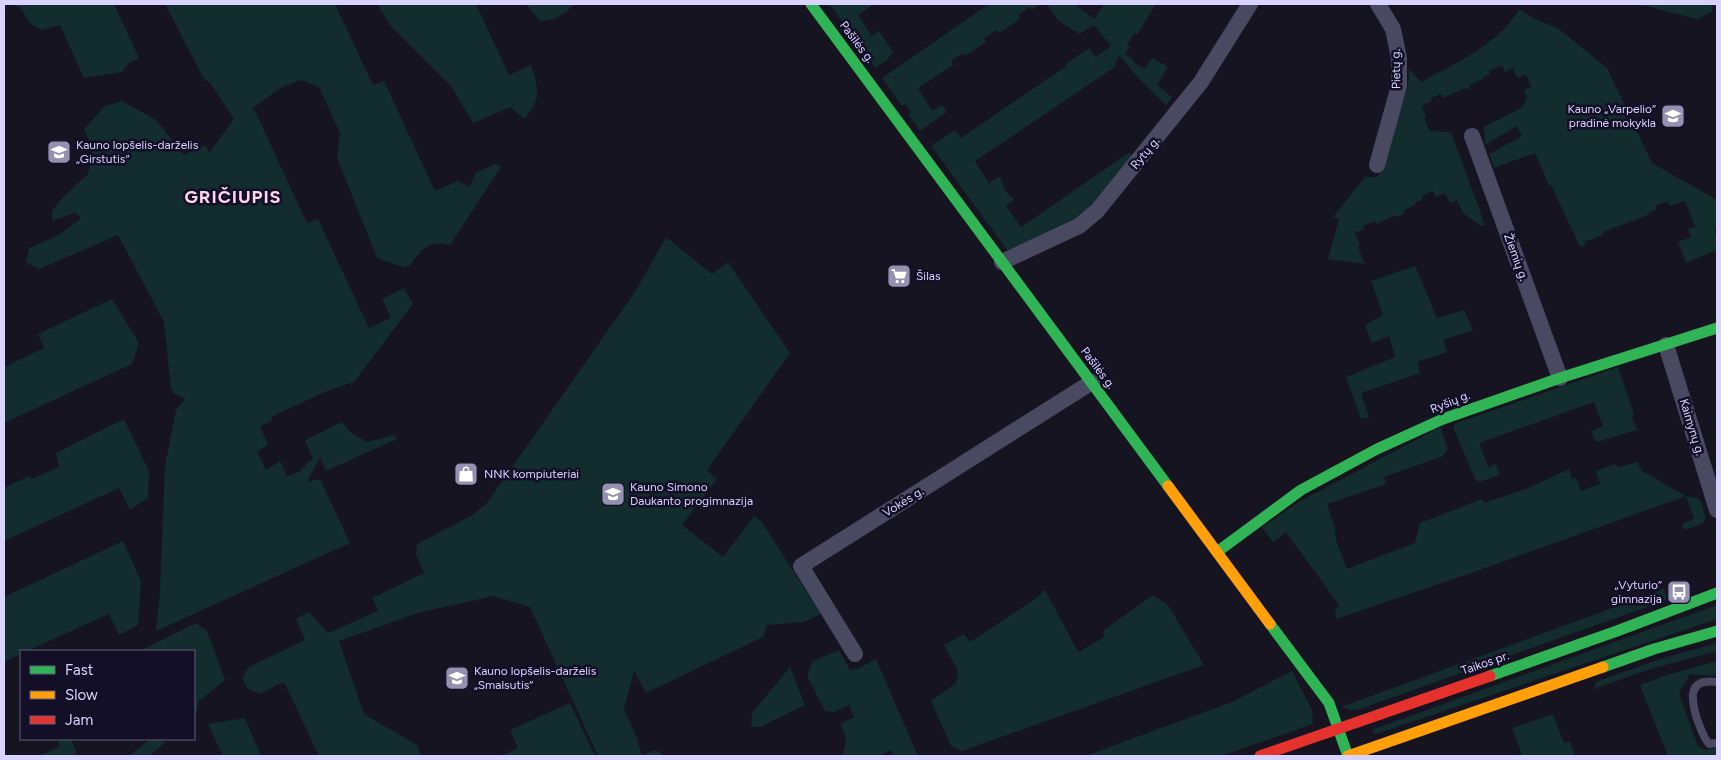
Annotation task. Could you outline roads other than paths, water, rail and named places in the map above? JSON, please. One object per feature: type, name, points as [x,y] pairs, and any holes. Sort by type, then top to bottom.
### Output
[{"type":"street","name":"Pašilės g.","points":[[812,4],[1329,703],[1348,756]]},
{"type":"street","name":"Rytų g.","points":[[1002,262],[1079,226],[1096,211],[1201,82],[1250,4]]},
{"type":"street","name":"Pietų g.","points":[[1377,165],[1399,86],[1399,58],[1393,29],[1378,4]]},
{"type":"street","name":"Žiemių g.","points":[[1472,136],[1560,378]]},
{"type":"street","name":"Ryšių g.","points":[[1217,552],[1301,490],[1377,449],[1467,410],[1717,328]]},
{"type":"street","name":"Kaimynų g.","points":[[1666,345],[1717,510]]},
{"type":"street","name":"Vokės g.","points":[[855,654],[800,566],[1092,382]]},
{"type":"street","name":"Taikos pr.","points":[[1260,756],[1617,631],[1717,593]]},
{"type":"street","points":[[1348,756],[1654,649],[1717,631]]},
{"type":"lane","points":[[1717,682],[1704,683],[1695,687],[1692,697],[1704,737],[1709,744],[1717,743]]},
{"type":"place","name":"Kauno „Varpelio“ pradinė mokykla","points":[[1673,116]]},
{"type":"place","name":"Kauno lopšelis-darželis „Girstutis“","points":[[59,152]]},
{"type":"place","name":"Šilas","points":[[899,276]]},
{"type":"place","name":"NNK kompiuteriai","points":[[466,474]]},
{"type":"place","name":"Kauno Simono Daukanto progimnazija","points":[[613,494]]},
{"type":"place","name":"„Vyturio“ gimnazija","points":[[1679,592]]},
{"type":"place","name":"Kauno lopšelis-darželis „Smalsutis“","points":[[457,678]]},
{"type":"district","name":"GRIČIUPIS","points":[[233,197]]}]
